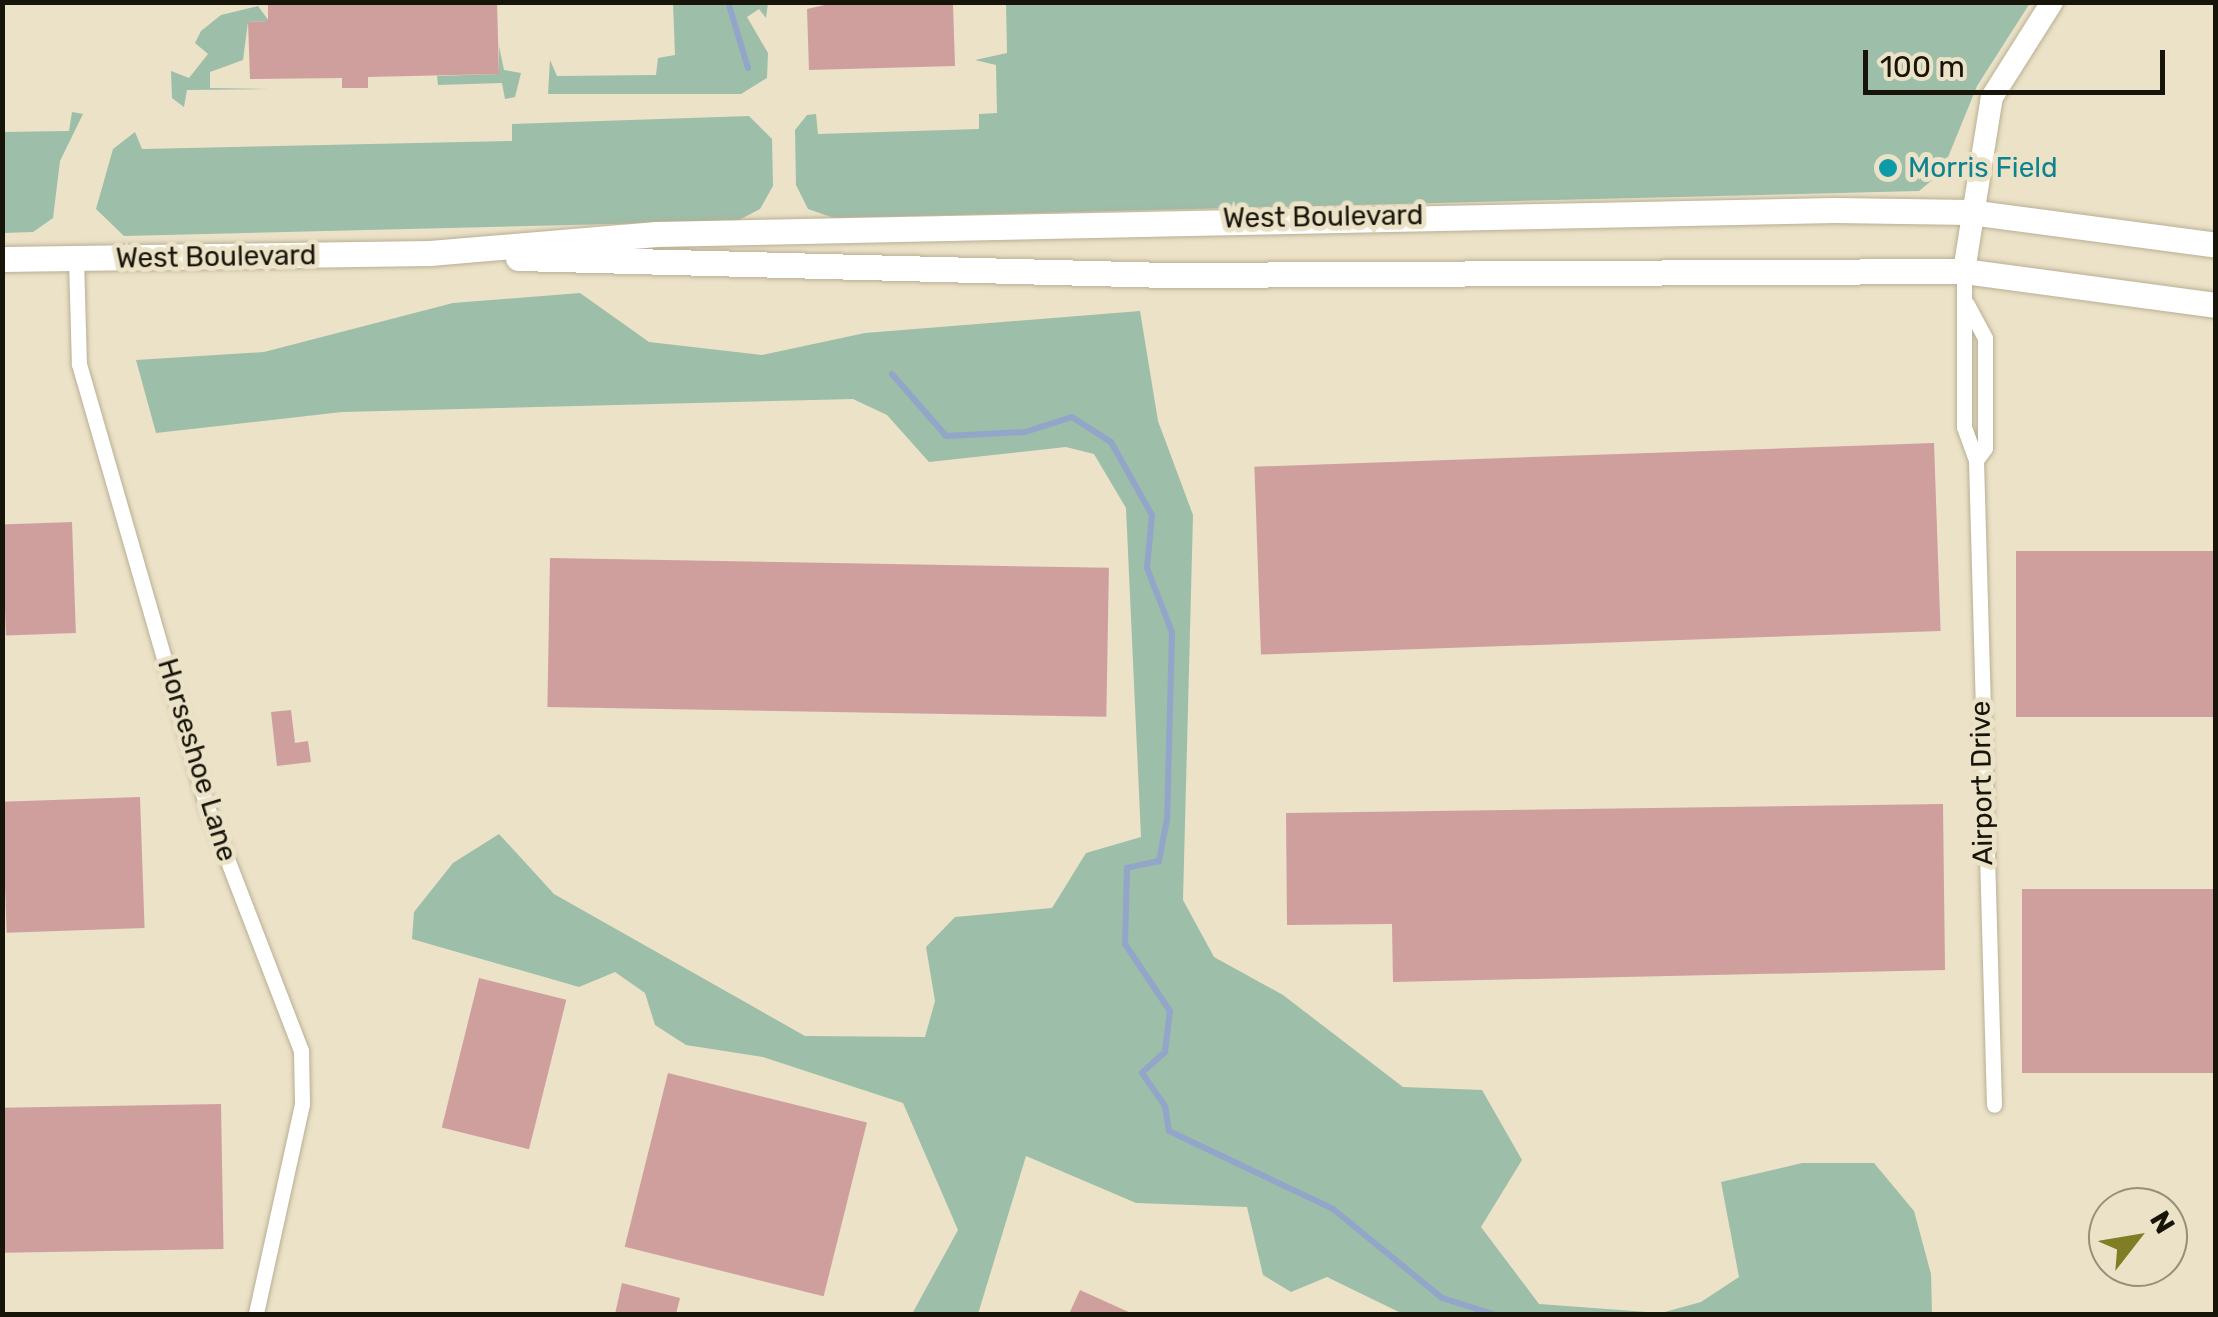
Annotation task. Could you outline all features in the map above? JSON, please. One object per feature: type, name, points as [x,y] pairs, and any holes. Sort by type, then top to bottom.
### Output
[{"type":"main road","name":"West Boulevard","points":[[2,259],[430,253],[787,230],[1579,212],[1970,212],[2216,245]]},
{"type":"main road","name":"West Boulevard","points":[[430,253],[949,274],[1964,271],[2216,305]]},
{"type":"street","name":"Airport Drive","points":[[1994,1104],[1976,460],[1964,428],[1964,271],[1970,212],[1992,97],[2052,2]]},
{"type":"street","name":"Horseshoe Lane","points":[[76,259],[78,364],[207,807],[302,1050],[302,1104],[256,1314]]},
{"type":"street","name":"Airport Drive","points":[[1967,304],[1985,338],[1985,448],[1976,460]]},
{"type":"green space","points":[[1006,2],[2030,3],[1977,86],[1942,172],[1919,191],[834,218],[808,209],[796,185],[795,130],[807,115],[816,114],[818,134],[979,129],[979,114],[997,113],[996,65],[975,60],[1007,53]]},
{"type":"green space","points":[[673,3],[768,3],[766,18],[759,9],[747,17],[768,53],[767,78],[741,94],[548,94],[550,60],[557,76],[656,75],[658,58],[675,55]]},
{"type":"green space","points":[[258,6],[269,21],[248,22],[243,60],[210,72],[210,88],[269,89],[187,90],[184,107],[172,98],[171,71],[189,78],[208,54],[195,43],[201,31],[221,15]]},
{"type":"green space","points":[[499,46],[504,70],[521,73],[515,97],[505,99],[502,83],[438,85],[437,76],[499,74]]},
{"type":"green space","points":[[72,112],[83,114],[60,161],[53,218],[33,232],[3,233],[3,132],[69,131]]},
{"type":"green space","points":[[749,116],[772,139],[773,186],[760,209],[737,221],[124,236],[96,209],[113,149],[135,132],[142,149],[512,141],[512,124]]},
{"type":"green space","points":[[580,293],[649,342],[762,355],[865,333],[1140,311],[1158,421],[1193,515],[1183,900],[1214,957],[1283,995],[1403,1087],[1482,1090],[1522,1160],[1481,1227],[1539,1304],[1661,1313],[1701,1302],[1739,1277],[1721,1182],[1802,1163],[1874,1163],[1914,1211],[1931,1274],[1932,1314],[1403,1314],[1327,1277],[1291,1292],[1263,1275],[1247,1207],[1136,1203],[1026,1156],[978,1314],[912,1314],[958,1230],[903,1103],[763,1057],[686,1045],[655,1025],[645,993],[615,972],[579,987],[412,939],[414,912],[453,863],[499,834],[554,894],[805,1036],[925,1037],[935,1001],[926,947],[955,917],[1052,908],[1086,853],[1141,837],[1126,508],[1094,454],[1066,447],[929,462],[887,415],[853,399],[342,412],[156,433],[136,360],[264,352],[453,303]]},
{"type":"building","points":[[268,2],[497,2],[499,74],[368,77],[368,88],[342,88],[342,78],[250,79],[248,22],[268,21]]},
{"type":"building","points":[[838,2],[953,5],[955,66],[809,70],[807,9]]},
{"type":"building","points":[[1934,443],[1941,631],[1261,655],[1254,467]]},
{"type":"building","points":[[72,522],[76,633],[6,635],[2,524]]},
{"type":"building","points":[[2016,551],[2216,551],[2216,717],[2016,717]]},
{"type":"building","points":[[550,558],[1109,568],[1106,717],[547,707]]},
{"type":"building","points":[[291,710],[295,743],[308,741],[311,762],[277,766],[271,712]]},
{"type":"building","points":[[140,797],[145,928],[7,933],[2,802]]},
{"type":"building","points":[[1943,804],[1945,970],[1393,982],[1392,924],[1287,925],[1286,813]]},
{"type":"building","points":[[2022,889],[2216,889],[2216,1073],[2022,1073]]},
{"type":"building","points":[[479,978],[566,1000],[529,1149],[442,1127]]},
{"type":"building","points":[[668,1073],[867,1123],[824,1296],[625,1247]]},
{"type":"building","points":[[221,1104],[224,1249],[5,1253],[2,1108]]},
{"type":"building","points":[[622,1283],[680,1298],[676,1314],[615,1314]]},
{"type":"building","points":[[1080,1290],[1133,1314],[1069,1314]]},
{"type":"waterway","points":[[728,2],[748,68]]},
{"type":"waterway","points":[[892,374],[946,436],[1025,432],[1072,417],[1111,442],[1152,515],[1147,568],[1172,632],[1167,819],[1159,861],[1127,868],[1125,944],[1170,1011],[1165,1052],[1142,1073],[1165,1106],[1169,1131],[1333,1209],[1442,1298],[1493,1314]]},
{"type":"place","name":"Morris Field","points":[[1888,168]]}]
